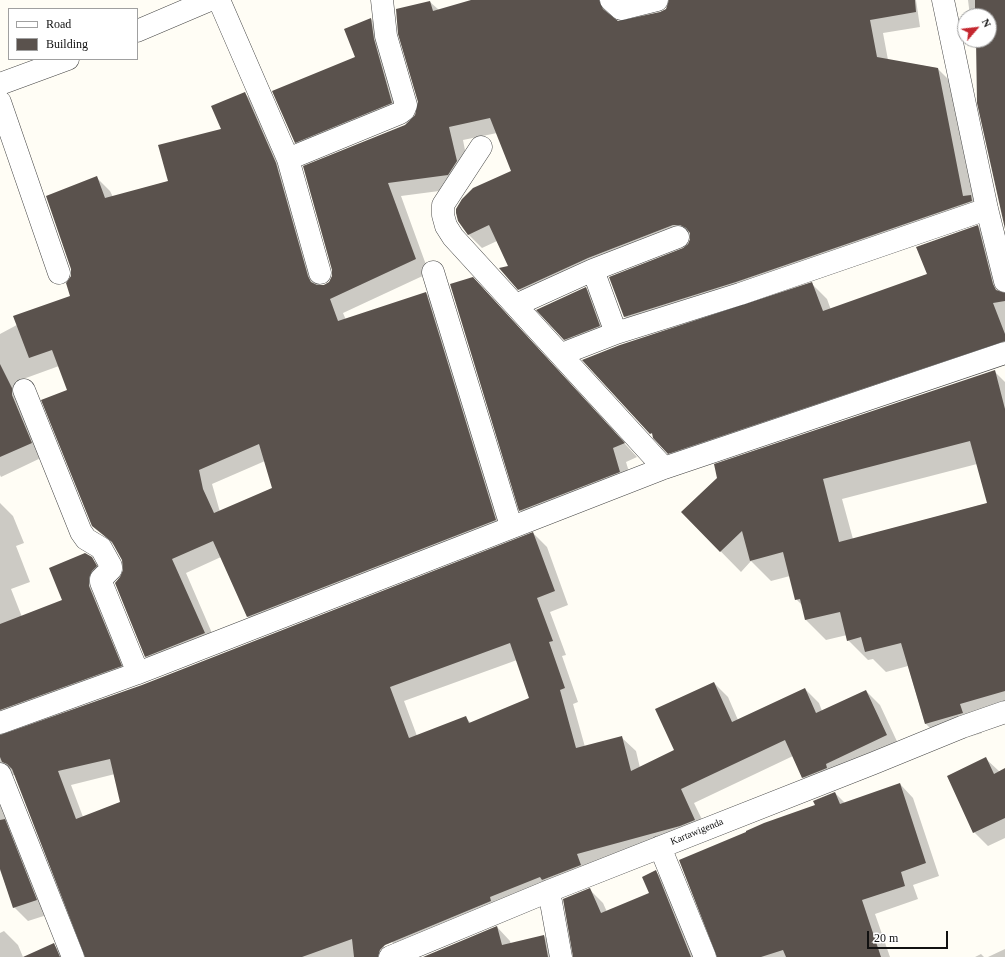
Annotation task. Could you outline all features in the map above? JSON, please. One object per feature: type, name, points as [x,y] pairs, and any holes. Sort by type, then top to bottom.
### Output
[{"type":"street","points":[[138,30],[210,0]]},
{"type":"street","points":[[219,0],[288,158],[320,273]]},
{"type":"street","points":[[288,158],[400,113],[404,110],[406,105],[386,36],[382,0]]},
{"type":"street","points":[[611,0],[621,9],[657,0]]},
{"type":"street","points":[[943,0],[987,209],[1005,281]]},
{"type":"street","points":[[0,84],[65,60]]},
{"type":"street","points":[[0,102],[59,272]]},
{"type":"street","points":[[481,147],[443,205],[443,215],[446,226],[453,237],[562,354],[664,468]]},
{"type":"street","points":[[562,354],[616,334],[987,209]]},
{"type":"street","points":[[516,305],[593,270],[678,237]]},
{"type":"street","points":[[593,270],[616,334]]},
{"type":"street","points":[[433,272],[511,526]]},
{"type":"street","points":[[0,724],[664,468],[1005,353]]},
{"type":"street","points":[[24,390],[81,532],[86,539],[101,548],[111,566],[111,569],[101,579],[101,582],[138,672]]},
{"type":"street","name":"Kartawigenda","points":[[397,956],[549,891],[962,727],[1005,712]]},
{"type":"street","points":[[0,774],[73,957]]},
{"type":"street","points":[[660,847],[705,957]]},
{"type":"street","points":[[549,891],[561,957]]},
{"type":"building","points":[[471,0],[599,0],[603,9],[618,21],[660,12],[666,9],[669,0],[915,0],[916,12],[870,20],[877,57],[938,68],[963,196],[971,195],[972,201],[736,282],[624,317],[609,277],[683,248],[688,244],[690,239],[690,233],[686,228],[680,225],[673,225],[588,258],[518,290],[499,268],[508,266],[489,225],[468,235],[458,221],[456,213],[456,209],[462,199],[473,188],[511,171],[490,118],[449,127],[457,161],[448,175],[388,183],[416,259],[330,299],[338,321],[426,292],[496,520],[247,617],[213,541],[172,559],[205,633],[145,657],[115,583],[123,570],[122,560],[112,542],[92,526],[41,400],[67,390],[52,350],[29,358],[13,316],[70,296],[66,283],[71,276],[71,269],[46,196],[97,176],[105,198],[168,181],[158,145],[221,129],[211,106],[245,92],[276,163],[308,276],[311,282],[317,285],[324,285],[329,282],[332,276],[332,270],[303,166],[405,125],[415,115],[418,102],[398,34],[396,9],[430,1],[433,11]],"holes":[[[259,444],[272,488],[214,513],[203,489],[199,470]]]},
{"type":"building","points":[[975,0],[1005,0],[1005,229],[977,103],[976,48],[997,48],[997,8],[975,8]]},
{"type":"building","points":[[371,18],[374,39],[392,103],[295,143],[272,91],[355,57],[344,29]]},
{"type":"building","points":[[978,225],[993,284],[996,290],[1005,293],[1005,301],[993,303],[1005,334],[1005,341],[668,454],[653,438],[652,433],[650,434],[582,360],[620,345],[812,282],[823,311],[927,274],[916,247]]},
{"type":"building","points":[[473,277],[625,443],[613,448],[620,472],[519,511],[450,284]]},
{"type":"building","points":[[586,287],[600,326],[564,340],[536,310]]},
{"type":"building","points":[[0,364],[12,388],[12,395],[32,443],[0,457]]},
{"type":"building","points":[[995,370],[1005,409],[1005,691],[960,704],[963,713],[925,724],[901,643],[865,652],[861,637],[847,641],[840,612],[805,620],[800,599],[795,600],[783,552],[750,561],[742,531],[720,552],[681,512],[717,478],[714,464]],"holes":[[[970,441],[987,503],[839,542],[823,479]]]},
{"type":"building","points":[[533,532],[555,591],[537,598],[553,641],[549,642],[565,688],[560,690],[576,748],[622,736],[631,771],[674,750],[655,709],[714,682],[732,722],[805,688],[816,713],[866,690],[887,735],[826,764],[827,768],[802,778],[785,740],[681,789],[695,820],[680,826],[577,854],[581,865],[542,880],[540,877],[490,897],[491,901],[385,945],[380,950],[378,957],[354,957],[352,939],[302,957],[85,957],[12,769],[7,764],[2,762],[0,757],[0,735],[142,685]],"holes":[[[510,643],[529,698],[469,723],[466,716],[409,738],[390,687]],[[110,759],[120,802],[76,819],[58,771]]]},
{"type":"building","points":[[85,553],[92,557],[97,566],[92,571],[89,578],[89,586],[122,666],[0,710],[0,624],[62,600],[49,568]]},
{"type":"building","points":[[986,757],[994,774],[1005,768],[1005,818],[973,833],[947,776]]},
{"type":"building","points":[[900,783],[926,863],[901,872],[905,886],[862,900],[881,957],[786,957],[783,950],[761,957],[717,957],[679,860],[764,823],[815,805],[813,801],[835,792],[840,804]]},
{"type":"building","points":[[5,819],[37,900],[13,908],[0,869],[0,820]]},
{"type":"building","points":[[656,870],[691,957],[573,957],[563,899],[590,888],[601,913],[649,893],[642,877]]},
{"type":"building","points":[[497,926],[502,945],[544,935],[548,957],[423,957]]},
{"type":"building","points":[[54,943],[60,957],[23,957]]}]
